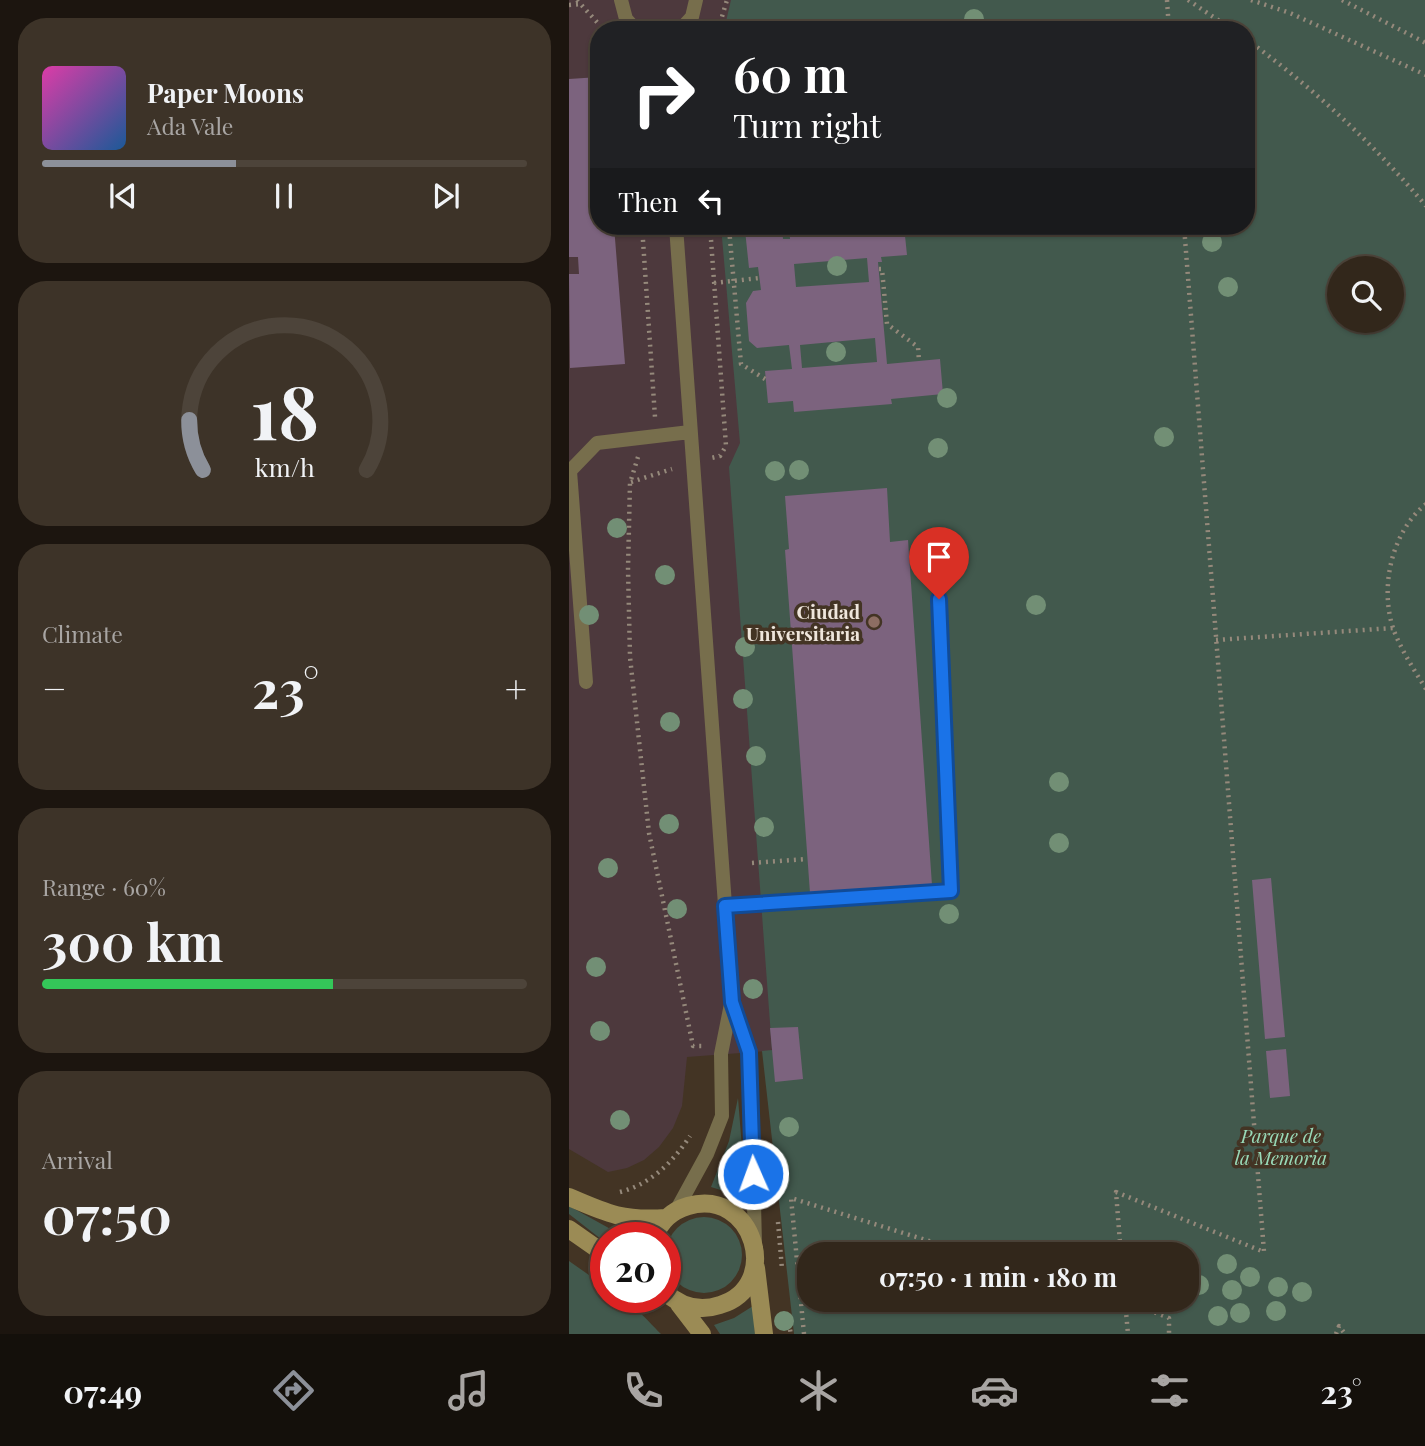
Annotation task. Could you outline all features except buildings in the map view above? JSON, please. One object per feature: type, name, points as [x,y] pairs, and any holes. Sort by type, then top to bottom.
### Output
[{"type":"main road","points":[[569,1197],[616,1217],[639,1220],[671,1214],[701,1202],[725,1207],[745,1223],[755,1253],[764,1334]]},
{"type":"main road","points":[[665,1222],[671,1214]]},
{"type":"main road","points":[[569,1229],[590,1244]]},
{"type":"main road","points":[[681,1300],[702,1308],[721,1305],[738,1295],[750,1280],[755,1253]]},
{"type":"main road","points":[[681,1309],[702,1334]]},
{"type":"lane","points":[[688,21],[696,0]]},
{"type":"lane","points":[[619,3],[628,21]]},
{"type":"lane","points":[[677,235],[732,1002],[749,1052],[755,1253]]},
{"type":"lane","points":[[587,682],[570,471],[597,443],[690,432]]},
{"type":"lane","points":[[725,906],[951,891],[939,599]]},
{"type":"lane","points":[[671,1214],[707,1154],[722,1116],[721,1054],[732,1002]]},
{"type":"path","points":[[721,21],[727,0]]},
{"type":"path","points":[[1166,0],[1168,21]]},
{"type":"path","points":[[1188,0],[1220,21]]},
{"type":"path","points":[[1251,0],[1290,12],[1425,75]]},
{"type":"path","points":[[1342,0],[1425,43]]},
{"type":"path","points":[[569,5],[579,2],[596,21]]},
{"type":"path","points":[[1255,45],[1334,111],[1394,169],[1425,206]]},
{"type":"path","points":[[643,235],[656,416],[630,483],[630,657],[649,834],[693,1046],[703,1045],[704,1056]]},
{"type":"path","points":[[730,235],[741,364],[766,379]]},
{"type":"path","points":[[1120,1242],[1116,1192],[1264,1252],[1185,235]]},
{"type":"path","points":[[879,269],[882,269],[887,324],[918,347],[919,361]]},
{"type":"path","points":[[714,283],[759,278]]},
{"type":"path","points":[[1425,504],[1399,534],[1392,563],[1389,600],[1393,628],[1425,689]]},
{"type":"path","points":[[1216,640],[1393,628]]},
{"type":"path","points":[[752,863],[808,859]]},
{"type":"path","points":[[612,1192],[621,1192],[640,1185],[659,1172],[678,1155],[691,1135]]},
{"type":"path","points":[[797,1261],[791,1198],[932,1242]]},
{"type":"path","points":[[802,1312],[804,1334]]},
{"type":"path","points":[[1125,1312],[1128,1334]]},
{"type":"path","points":[[1153,1312],[1169,1318],[1169,1334]]},
{"type":"path","points":[[1336,1334],[1339,1326],[1345,1334]]},
{"type":"shaded area","name":"Ciudad Universitaria","points":[[569,0],[1123,0],[1125,21],[590,21],[590,235],[1144,235],[1213,1018],[687,1057],[682,1106],[673,1128],[659,1147],[644,1160],[627,1168],[608,1172],[569,1149]]},
{"type":"green space","name":"Parque de la Memoria","points":[[731,0],[1425,0],[1425,1334],[794,1334],[762,1051],[772,1050],[729,467],[740,443],[722,235],[1255,235],[1255,21],[726,21]]},
{"type":"green space","points":[[738,1098],[746,1198],[711,1187],[729,1141]]},
{"type":"green space","points":[[569,1206],[598,1222],[590,1222],[590,1230],[569,1214]]},
{"type":"green space","points":[[704,1217],[719,1220],[736,1234],[741,1248],[739,1270],[725,1287],[704,1293],[681,1285],[683,1223]]},
{"type":"green space","points":[[569,1261],[590,1276],[590,1313],[640,1313],[661,1334],[569,1334]]},
{"type":"green space","points":[[753,1306],[755,1334],[720,1334],[714,1325],[734,1318]]},
{"type":"place","name":"Ciudad Universitaria","points":[[874,622]]},
{"type":"route","points":[[753,1174],[749,1052],[732,1002],[725,906],[951,891],[939,599]]}]
